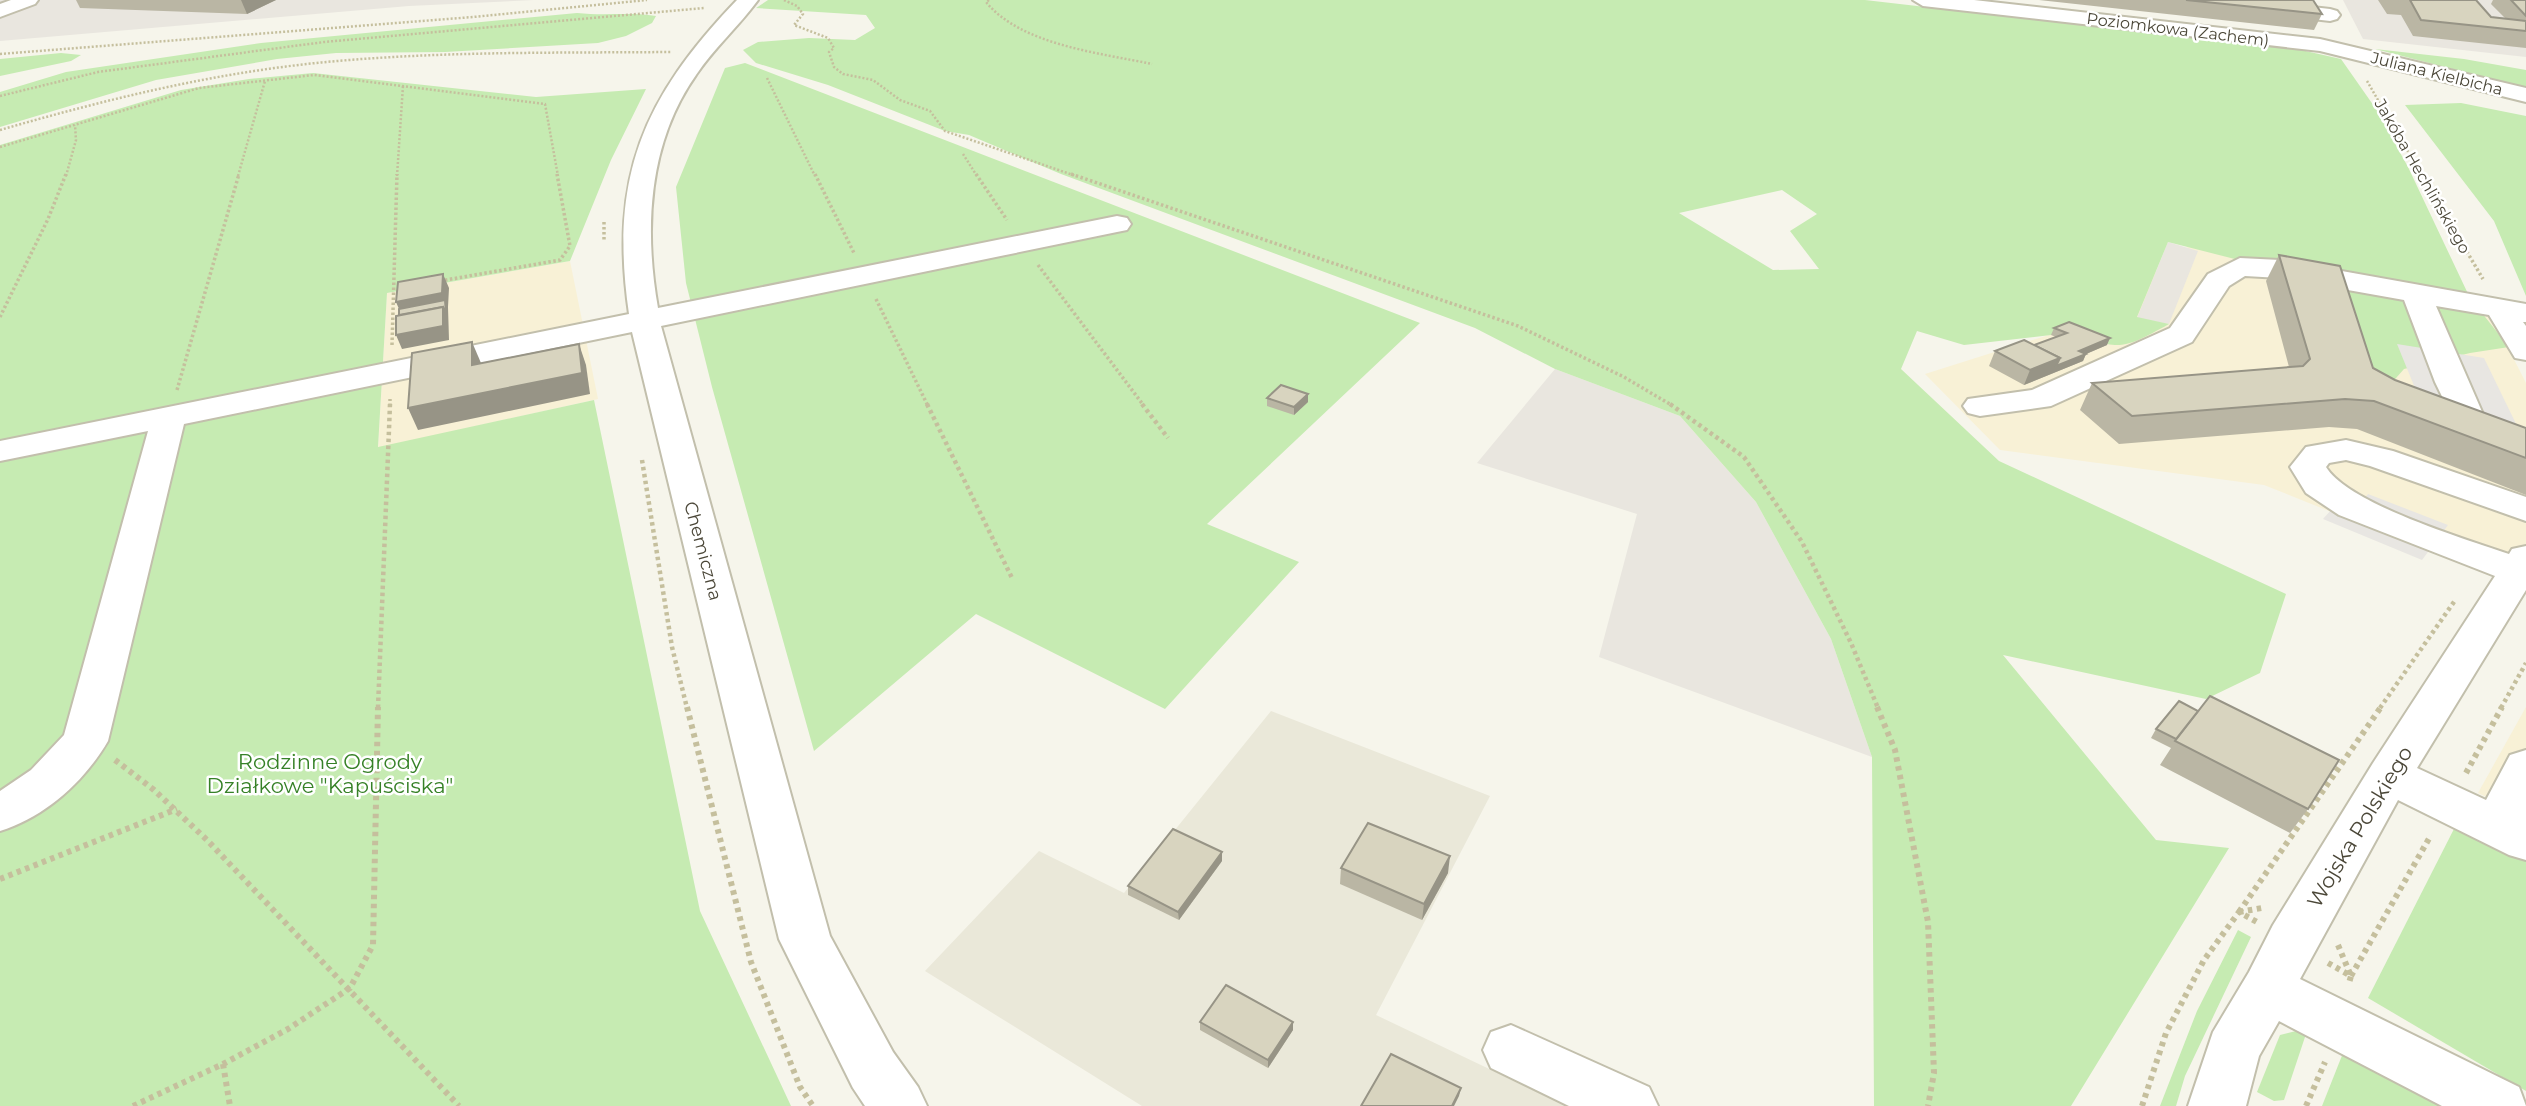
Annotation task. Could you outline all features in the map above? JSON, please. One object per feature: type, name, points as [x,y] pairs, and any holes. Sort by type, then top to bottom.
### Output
[{"type":"street","points":[[0,11],[28,0]]},
{"type":"street","name":"Chemiczna","points":[[748,0],[699,53],[676,85],[658,124],[639,189],[635,213],[636,263],[644,321],[805,939],[873,1070],[898,1106]]},
{"type":"street","name":"Poziomkowa (Zachem)","points":[[1923,0],[2000,4],[2349,50]]},
{"type":"street","points":[[2201,0],[2326,8],[2349,50]]},
{"type":"street","name":"Juliana Kielbicha","points":[[2349,50],[2526,95]]},
{"type":"street","points":[[0,452],[1117,224]]},
{"type":"street","points":[[1980,406],[2039,399],[2181,335],[2218,280],[2240,267],[2280,269],[2513,310],[2526,351]]},
{"type":"street","points":[[2416,293],[2466,414]]},
{"type":"street","points":[[0,813],[35,794],[62,770],[85,741],[169,417]]},
{"type":"street","points":[[2522,567],[2459,550],[2353,507],[2319,485],[2308,467],[2318,454],[2346,450],[2381,458],[2526,510]]},
{"type":"street","name":"Wojska Polskiego","points":[[2217,1106],[2233,1050],[2268,989],[2291,941],[2389,775],[2522,567]]},
{"type":"street","points":[[2389,775],[2511,834],[2526,767]]},
{"type":"street","points":[[2268,989],[2499,1106]]},
{"type":"street","points":[[1511,1050],[1629,1106]]},
{"type":"path","points":[[0,54],[473,17],[647,0]]},
{"type":"path","points":[[784,0],[797,6],[803,14],[794,25],[828,38],[834,48],[829,52],[834,67],[843,74],[873,80],[900,100],[930,111],[944,131],[1518,326],[1635,383],[1688,414],[1744,457],[1801,542],[1851,643],[1895,750],[1928,922],[1934,1073],[1928,1106]]},
{"type":"path","points":[[989,0],[986,2],[992,14],[1015,28],[1062,43],[1152,64]]},
{"type":"path","points":[[0,96],[98,72],[324,42],[706,8]]},
{"type":"path","name":"Jakóba Hechlińskiego","points":[[2349,50],[2513,310]]},
{"type":"path","points":[[0,130],[149,92],[315,63],[392,58],[699,53]]},
{"type":"path","points":[[0,147],[199,88],[314,75],[545,104],[570,246],[560,260],[431,282]]},
{"type":"path","points":[[767,78],[1012,578]]},
{"type":"path","points":[[169,417],[265,81]]},
{"type":"path","points":[[133,1106],[223,1064],[289,1028],[350,988],[373,945],[381,598],[398,147],[403,86]]},
{"type":"path","points":[[0,317],[53,209],[78,132],[75,125]]},
{"type":"path","points":[[963,154],[1022,244],[1168,438]]},
{"type":"path","points":[[393,289],[405,287]]},
{"type":"path","points":[[640,446],[673,647],[751,962],[800,1087],[813,1106]]},
{"type":"path","points":[[2239,912],[2463,589],[2450,564],[2459,550]]},
{"type":"path","points":[[85,741],[143,779],[177,809],[350,988],[459,1106]]},
{"type":"path","points":[[0,879],[177,809]]},
{"type":"path","points":[[223,1064],[230,1106]]},
{"type":"shaded area","points":[[0,0],[534,0],[409,6],[0,41]]},
{"type":"shaded area","points":[[2343,0],[2526,0],[2526,57],[2363,39]]},
{"type":"shaded area","points":[[2195,241],[2492,316],[2526,383],[2526,590],[2264,485],[2000,450],[1925,374],[2096,320]]},
{"type":"shaded area","points":[[2168,242],[2198,251],[2169,324],[2137,318]]},
{"type":"shaded area","points":[[570,261],[598,399],[378,448],[387,293]]},
{"type":"shaded area","points":[[2397,344],[2484,358],[2520,432],[2426,415]]},
{"type":"shaded area","points":[[1555,369],[1680,416],[1756,502],[1831,639],[1872,757],[1599,657],[1637,514],[1477,463]]},
{"type":"shaded area","points":[[2368,494],[2448,525],[2422,560],[2323,519],[2332,509],[2350,516]]},
{"type":"shaded area","points":[[2526,707],[2526,816],[2478,793]]},
{"type":"shaded area","points":[[1271,711],[1490,796],[1376,1015],[1567,1106],[1142,1106],[925,971],[1039,851],[1124,893]]},
{"type":"green space","points":[[768,0],[1865,0],[2301,50],[2341,59],[2376,109],[2408,167],[2470,298],[2509,347],[2470,353],[2404,369],[2381,395],[2317,280],[2168,242],[2137,317],[2169,324],[2139,340],[2119,345],[2109,344],[2066,330],[2051,335],[1964,345],[1917,331],[1901,369],[1999,461],[2286,594],[2260,673],[2206,699],[2003,655],[2156,840],[2229,848],[2071,1106],[1874,1106],[1872,757],[1831,639],[1756,502],[1680,416],[1555,369],[1475,328],[1061,174],[969,135],[945,131],[828,85],[756,63],[743,50],[758,42],[809,38],[855,40],[875,28],[866,15],[756,8]],"holes":[[[1782,190],[1817,214],[1790,231],[1819,269],[1773,270],[1679,213]]]},
{"type":"green space","points":[[577,13],[656,16],[652,23],[626,36],[598,43],[445,52],[336,53],[277,59],[156,80],[0,127],[0,92],[66,72],[261,43]]},
{"type":"green space","points":[[2375,49],[2464,59],[2526,70],[2526,88]]},
{"type":"green space","points":[[61,53],[81,55],[71,61],[0,76],[0,59]]},
{"type":"green space","points":[[745,63],[1420,323],[1207,524],[1299,562],[1165,709],[976,614],[814,751],[712,387],[686,283],[676,187],[725,68]]},
{"type":"green space","name":"Rodzinne Ogrody Działkowe \"Kapuściska\"","points":[[313,73],[536,97],[646,89],[611,160],[570,261],[387,293],[378,447],[594,400],[700,911],[791,1106],[0,1106],[0,145],[181,90],[249,79]]},
{"type":"green space","points":[[2461,103],[2526,116],[2526,296],[2494,221],[2405,105]]},
{"type":"green space","points":[[2457,823],[2526,859],[2526,1091],[2368,998]]},
{"type":"green space","points":[[2238,930],[2251,937],[2185,1076],[2176,1106],[2160,1106],[2197,1011]]},
{"type":"green space","points":[[2308,1028],[2284,1100],[2274,1101],[2257,1092],[2280,1035]]},
{"type":"green space","points":[[2345,1048],[2460,1106],[2322,1106]]},
{"type":"building","points":[[2186,0],[2313,0],[2322,14]]},
{"type":"building","points":[[2410,0],[2476,0],[2491,17],[2526,21],[2526,31],[2421,20]]},
{"type":"building","points":[[2511,0],[2526,0],[2526,16]]},
{"type":"building","points":[[2279,255],[2340,266],[2373,368],[2395,380],[2526,428],[2526,458],[2374,401],[2345,399],[2132,416],[2092,383],[2303,366],[2310,359]]},
{"type":"building","points":[[443,274],[442,293],[396,302],[398,282]]},
{"type":"building","points":[[445,300],[446,314],[443,307],[399,315],[399,309]]},
{"type":"building","points":[[443,307],[443,326],[396,335],[396,316]]},
{"type":"building","points":[[2069,322],[2110,338],[2079,351],[2086,354],[2056,366],[2060,358],[2034,345],[2067,333],[2054,328]]},
{"type":"building","points":[[2024,340],[2060,358],[2030,370],[1995,351]]},
{"type":"building","points":[[472,342],[472,365],[579,344],[582,373],[408,408],[412,353]]},
{"type":"building","points":[[1281,385],[1308,394],[1294,407],[1267,398]]},
{"type":"building","points":[[2210,696],[2339,760],[2308,809],[2175,741]]},
{"type":"building","points":[[2179,701],[2198,711],[2176,739],[2156,729]]},
{"type":"building","points":[[1368,823],[1450,856],[1424,904],[1341,868]]},
{"type":"building","points":[[1173,829],[1222,852],[1178,912],[1128,886]]},
{"type":"building","points":[[1226,985],[1293,1022],[1268,1060],[1200,1022]]},
{"type":"building","points":[[1391,1054],[1461,1088],[1452,1106],[1361,1106]]}]
